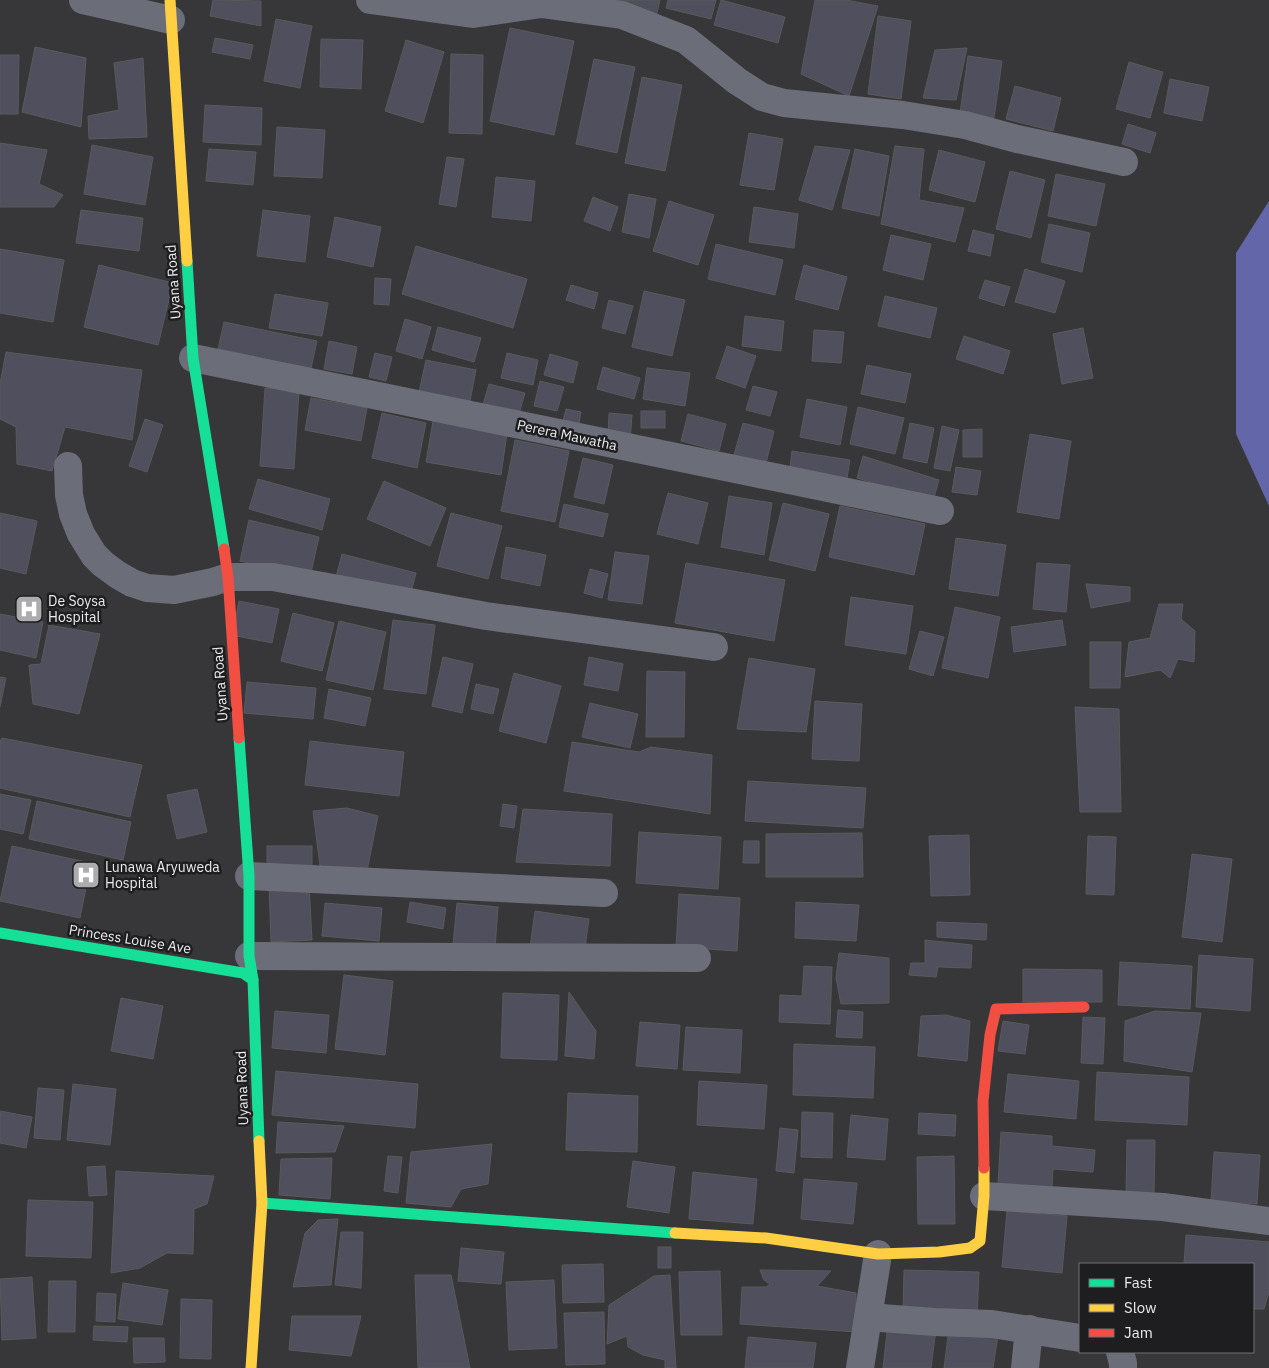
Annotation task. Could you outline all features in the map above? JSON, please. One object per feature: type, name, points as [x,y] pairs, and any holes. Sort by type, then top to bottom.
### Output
[{"type":"street","points":[[83,0],[171,10]]},
{"type":"street","points":[[370,0],[473,14],[542,4],[622,15],[686,40],[736,81],[762,98],[784,103],[903,115],[965,125],[1017,139],[1124,162]]},
{"type":"street","name":"Uyana Road","points":[[171,10],[194,358],[228,577],[249,876],[251,968],[262,1203],[251,1368]]},
{"type":"street","name":"Perera Mawatha","points":[[194,358],[940,511]]},
{"type":"street","points":[[68,466],[72,514],[80,534],[94,555],[118,575],[132,583],[147,588],[174,590],[228,577],[272,578],[486,616],[714,647]]},
{"type":"street","points":[[249,876],[604,893]]},
{"type":"street","name":"Princess Louise Ave","points":[[0,933],[243,973],[251,968]]},
{"type":"street","points":[[251,968],[697,958]]},
{"type":"street","points":[[262,1203],[640,1231],[766,1238],[878,1254],[939,1252],[970,1248],[980,1241],[984,1196],[983,1101],[990,1035],[996,1009],[1084,1007]]},
{"type":"street","points":[[984,1196],[1163,1207],[1269,1221]]},
{"type":"street","points":[[860,1368],[878,1254]]},
{"type":"street","points":[[868,1317],[992,1324],[1079,1338]]},
{"type":"street","points":[[1025,1368],[1029,1329]]},
{"type":"street","points":[[1120,1353],[1123,1368]]},
{"type":"water","points":[[1269,201],[1269,506],[1236,434],[1236,253]]},
{"type":"building","points":[[213,0],[261,1],[261,26],[210,16]]},
{"type":"building","points":[[603,0],[660,0],[656,17]]},
{"type":"building","points":[[668,0],[716,0],[711,19],[666,8]]},
{"type":"building","points":[[721,0],[785,17],[778,43],[714,25]]},
{"type":"building","points":[[815,0],[846,0],[878,6],[849,96],[801,74]]},
{"type":"building","points":[[878,16],[911,21],[901,99],[868,94]]},
{"type":"building","points":[[276,19],[312,26],[300,88],[264,81]]},
{"type":"building","points":[[510,28],[574,41],[554,135],[490,121]]},
{"type":"building","points":[[215,38],[253,45],[250,59],[212,52]]},
{"type":"building","points":[[321,39],[363,40],[361,89],[320,87]]},
{"type":"building","points":[[406,40],[444,52],[423,123],[385,111]]},
{"type":"building","points":[[35,47],[86,58],[81,127],[22,112]]},
{"type":"building","points":[[967,48],[956,100],[923,98],[935,50]]},
{"type":"building","points":[[451,54],[483,55],[482,134],[449,133]]},
{"type":"building","points":[[0,55],[19,55],[18,114],[0,114]]},
{"type":"building","points":[[968,56],[1002,61],[994,118],[960,113]]},
{"type":"building","points":[[143,58],[147,137],[89,139],[88,116],[119,110],[114,63]]},
{"type":"building","points":[[594,59],[635,67],[617,153],[576,144]]},
{"type":"building","points":[[1129,62],[1163,72],[1150,118],[1116,109]]},
{"type":"building","points":[[642,77],[682,85],[665,171],[625,163]]},
{"type":"building","points":[[1170,79],[1209,87],[1202,121],[1164,113]]},
{"type":"building","points":[[1015,86],[1061,98],[1053,131],[1006,119]]},
{"type":"building","points":[[205,105],[262,108],[261,145],[203,142]]},
{"type":"building","points":[[1128,124],[1156,133],[1150,153],[1122,144]]},
{"type":"building","points":[[277,127],[325,130],[322,178],[274,176]]},
{"type":"building","points":[[749,133],[783,139],[774,190],[740,185]]},
{"type":"building","points":[[0,143],[47,150],[39,184],[63,195],[54,207],[0,207]]},
{"type":"building","points":[[92,145],[153,157],[145,205],[84,194]]},
{"type":"building","points":[[815,146],[850,150],[832,210],[799,200]]},
{"type":"building","points":[[895,146],[924,149],[919,200],[964,208],[955,242],[881,224]]},
{"type":"building","points":[[209,149],[256,152],[253,185],[206,181]]},
{"type":"building","points":[[855,149],[889,156],[879,216],[842,208]]},
{"type":"building","points":[[939,150],[985,162],[975,202],[929,190]]},
{"type":"building","points":[[447,157],[464,159],[456,207],[439,204]]},
{"type":"building","points":[[1010,171],[1045,180],[1031,238],[996,229]]},
{"type":"building","points":[[1056,174],[1105,184],[1096,226],[1048,216]]},
{"type":"building","points":[[496,177],[535,181],[531,221],[492,217]]},
{"type":"building","points":[[629,194],[656,199],[649,238],[622,232]]},
{"type":"building","points":[[593,197],[618,207],[610,231],[584,221]]},
{"type":"building","points":[[669,201],[714,215],[698,265],[653,251]]},
{"type":"building","points":[[754,207],[798,214],[794,248],[749,242]]},
{"type":"building","points":[[81,210],[143,218],[139,251],[76,243]]},
{"type":"building","points":[[263,210],[310,216],[305,262],[257,256]]},
{"type":"building","points":[[335,217],[381,227],[373,267],[327,257]]},
{"type":"building","points":[[1049,224],[1090,233],[1082,272],[1041,262]]},
{"type":"building","points":[[973,230],[994,235],[990,256],[968,251]]},
{"type":"building","points":[[891,235],[931,244],[923,280],[883,270]]},
{"type":"building","points":[[716,244],[783,260],[775,295],[708,279]]},
{"type":"building","points":[[416,246],[527,279],[513,328],[402,294]]},
{"type":"building","points":[[0,249],[64,260],[53,322],[0,313]]},
{"type":"building","points":[[99,265],[173,283],[158,345],[84,327]]},
{"type":"building","points":[[804,265],[847,277],[838,310],[795,299]]},
{"type":"building","points":[[1025,269],[1065,281],[1055,313],[1015,302]]},
{"type":"building","points":[[375,278],[391,279],[389,305],[374,304]]},
{"type":"building","points":[[985,280],[1010,287],[1004,306],[979,298]]},
{"type":"building","points":[[571,285],[598,293],[594,309],[566,300]]},
{"type":"building","points":[[644,291],[685,300],[672,356],[632,347]]},
{"type":"building","points":[[275,294],[328,303],[322,336],[269,328]]},
{"type":"building","points":[[885,296],[937,308],[930,338],[878,326]]},
{"type":"building","points":[[609,300],[633,306],[625,334],[602,328]]},
{"type":"building","points":[[745,316],[784,321],[781,351],[742,346]]},
{"type":"building","points":[[405,319],[431,327],[422,359],[396,351]]},
{"type":"building","points":[[224,322],[317,341],[311,368],[218,349]]},
{"type":"building","points":[[438,327],[481,338],[474,362],[432,350]]},
{"type":"building","points":[[1083,328],[1093,378],[1062,384],[1053,334]]},
{"type":"building","points":[[814,330],[844,332],[841,363],[812,361]]},
{"type":"building","points":[[964,336],[1010,351],[1003,374],[956,359]]},
{"type":"building","points":[[329,341],[357,347],[352,374],[324,369]]},
{"type":"building","points":[[727,346],[756,356],[745,388],[716,378]]},
{"type":"building","points":[[6,352],[142,370],[132,440],[65,427],[52,471],[17,464],[16,427],[0,419],[0,384]]},
{"type":"building","points":[[375,353],[392,357],[386,381],[369,377]]},
{"type":"building","points":[[507,353],[538,360],[533,385],[501,378]]},
{"type":"building","points":[[550,354],[578,362],[573,383],[544,375]]},
{"type":"building","points":[[426,360],[476,370],[470,401],[419,392]]},
{"type":"building","points":[[867,365],[911,374],[905,403],[861,394]]},
{"type":"building","points":[[603,367],[640,378],[634,399],[597,389]]},
{"type":"building","points":[[647,368],[690,373],[685,406],[643,399]]},
{"type":"building","points":[[540,381],[564,387],[557,411],[534,406]]},
{"type":"building","points":[[489,384],[525,393],[518,417],[482,408]]},
{"type":"building","points":[[753,386],[777,392],[770,416],[746,410]]},
{"type":"building","points":[[265,388],[299,390],[294,469],[260,466]]},
{"type":"building","points":[[311,398],[367,408],[361,441],[305,430]]},
{"type":"building","points":[[807,399],[847,407],[840,445],[800,437]]},
{"type":"building","points":[[858,407],[904,418],[895,454],[850,444]]},
{"type":"building","points":[[566,409],[581,412],[578,429],[562,425]]},
{"type":"building","points":[[641,411],[665,411],[665,428],[641,428]]},
{"type":"building","points":[[382,413],[426,423],[417,468],[372,458]]},
{"type":"building","points":[[609,413],[632,415],[630,441],[608,439]]},
{"type":"building","points":[[688,414],[726,424],[719,451],[681,441]]},
{"type":"building","points":[[145,419],[163,425],[147,472],[129,466]]},
{"type":"building","points":[[433,421],[507,433],[501,475],[426,462]]},
{"type":"building","points":[[743,423],[774,431],[766,463],[734,455]]},
{"type":"building","points":[[910,423],[934,428],[927,463],[903,458]]},
{"type":"building","points":[[942,426],[959,430],[950,471],[934,468]]},
{"type":"building","points":[[982,429],[982,457],[963,457],[963,430]]},
{"type":"building","points":[[1030,434],[1071,441],[1059,519],[1017,512]]},
{"type":"building","points":[[515,440],[569,451],[555,522],[501,511]]},
{"type":"building","points":[[792,451],[850,460],[846,484],[789,475]]},
{"type":"building","points":[[863,456],[939,480],[933,501],[857,478]]},
{"type":"building","points":[[583,458],[613,465],[604,504],[574,497]]},
{"type":"building","points":[[956,467],[981,471],[977,495],[952,492]]},
{"type":"building","points":[[258,479],[330,499],[322,530],[249,509]]},
{"type":"building","points":[[384,481],[446,508],[430,546],[367,519]]},
{"type":"building","points":[[668,493],[708,503],[698,544],[657,534]]},
{"type":"building","points":[[729,496],[772,503],[764,555],[721,547]]},
{"type":"building","points":[[783,503],[829,514],[815,571],[769,560]]},
{"type":"building","points":[[564,504],[608,514],[603,537],[559,527]]},
{"type":"building","points":[[840,506],[925,524],[914,575],[829,557]]},
{"type":"building","points":[[0,513],[37,521],[26,574],[0,568]]},
{"type":"building","points":[[451,513],[502,526],[488,579],[437,566]]},
{"type":"building","points":[[249,520],[319,537],[310,577],[240,561]]},
{"type":"building","points":[[956,538],[1006,545],[998,596],[949,589]]},
{"type":"building","points":[[506,547],[546,555],[540,586],[501,578]]},
{"type":"building","points":[[615,552],[649,556],[642,604],[608,600]]},
{"type":"building","points":[[342,554],[416,573],[410,596],[336,577]]},
{"type":"building","points":[[686,563],[785,580],[774,641],[675,623]]},
{"type":"building","points":[[1037,563],[1070,565],[1066,612],[1033,609]]},
{"type":"building","points":[[590,569],[608,574],[602,598],[584,593]]},
{"type":"building","points":[[1086,584],[1130,587],[1130,601],[1091,608]]},
{"type":"building","points":[[851,597],[913,606],[906,654],[845,645]]},
{"type":"building","points":[[239,601],[279,609],[272,643],[232,635]]},
{"type":"building","points":[[1159,604],[1183,604],[1181,619],[1195,631],[1194,662],[1178,659],[1170,678],[1160,670],[1125,677],[1129,642],[1150,638]]},
{"type":"building","points":[[955,607],[1000,617],[988,678],[942,668]]},
{"type":"building","points":[[293,613],[334,623],[322,671],[281,661]]},
{"type":"building","points":[[0,614],[43,622],[36,658],[0,650]]},
{"type":"building","points":[[393,620],[435,625],[426,694],[384,689]]},
{"type":"building","points":[[1062,620],[1066,645],[1014,652],[1011,627]]},
{"type":"building","points":[[339,621],[386,632],[373,690],[326,680]]},
{"type":"building","points":[[49,625],[100,634],[79,714],[33,704],[29,665],[41,664]]},
{"type":"building","points":[[920,631],[944,637],[933,676],[909,669]]},
{"type":"building","points":[[1090,642],[1121,642],[1120,688],[1090,688]]},
{"type":"building","points":[[443,657],[473,664],[462,713],[432,706]]},
{"type":"building","points":[[589,657],[623,664],[618,691],[584,685]]},
{"type":"building","points":[[749,658],[815,669],[806,732],[737,729]]},
{"type":"building","points":[[647,671],[685,672],[684,737],[646,737]]},
{"type":"building","points":[[514,673],[561,686],[546,743],[499,731]]},
{"type":"building","points":[[0,677],[6,678],[0,707]]},
{"type":"building","points":[[247,682],[316,688],[313,719],[244,713]]},
{"type":"building","points":[[476,684],[499,689],[493,714],[471,709]]},
{"type":"building","points":[[329,689],[371,698],[365,726],[324,718]]},
{"type":"building","points":[[815,701],[862,704],[859,761],[812,759]]},
{"type":"building","points":[[590,703],[638,714],[630,748],[582,737]]},
{"type":"building","points":[[1075,707],[1119,709],[1121,812],[1080,812]]},
{"type":"building","points":[[2,738],[142,765],[130,817],[0,788],[0,741]]},
{"type":"building","points":[[310,741],[404,752],[399,796],[305,785]]},
{"type":"building","points":[[572,742],[639,752],[651,747],[712,755],[710,814],[564,791]]},
{"type":"building","points":[[748,781],[866,788],[863,828],[745,821]]},
{"type":"building","points":[[197,789],[207,832],[177,839],[167,795]]},
{"type":"building","points":[[0,794],[31,800],[23,834],[0,829]]},
{"type":"building","points":[[37,801],[131,822],[123,860],[29,839]]},
{"type":"building","points":[[503,804],[517,806],[514,828],[500,826]]},
{"type":"building","points":[[347,808],[378,816],[366,876],[320,866],[313,811]]},
{"type":"building","points":[[523,809],[612,814],[610,866],[516,862]]},
{"type":"building","points":[[639,832],[721,837],[718,889],[636,883]]},
{"type":"building","points":[[862,833],[863,877],[766,877],[766,834]]},
{"type":"building","points":[[969,835],[970,895],[931,896],[929,836]]},
{"type":"building","points":[[1088,836],[1116,837],[1114,895],[1086,894]]},
{"type":"building","points":[[744,841],[759,841],[759,863],[743,863]]},
{"type":"building","points":[[12,846],[91,863],[80,918],[0,901]]},
{"type":"building","points":[[267,846],[312,846],[312,873],[267,873]]},
{"type":"building","points":[[1192,854],[1232,859],[1222,942],[1182,937]]},
{"type":"building","points":[[309,885],[312,940],[271,942],[269,886]]},
{"type":"building","points":[[679,894],[740,898],[737,951],[676,947]]},
{"type":"building","points":[[410,902],[446,908],[443,929],[407,922]]},
{"type":"building","points":[[796,902],[859,905],[856,941],[795,938]]},
{"type":"building","points":[[325,903],[382,908],[379,941],[322,936]]},
{"type":"building","points":[[457,903],[498,907],[495,949],[453,945]]},
{"type":"building","points":[[535,911],[589,919],[584,955],[530,947]]},
{"type":"building","points":[[937,922],[987,924],[986,940],[937,937]]},
{"type":"building","points":[[925,940],[972,945],[971,968],[938,967],[936,977],[909,975],[911,963],[925,963]]},
{"type":"building","points":[[839,953],[889,958],[889,1003],[841,1004],[836,978]]},
{"type":"building","points":[[1199,955],[1253,959],[1250,1011],[1196,1007]]},
{"type":"building","points":[[1120,962],[1192,966],[1190,1009],[1118,1005]]},
{"type":"building","points":[[804,966],[832,967],[830,1024],[779,1022],[780,995],[802,996]]},
{"type":"building","points":[[1023,969],[1102,970],[1102,1002],[1023,1002]]},
{"type":"building","points":[[344,975],[393,981],[385,1055],[335,1049]]},
{"type":"building","points":[[569,992],[596,1031],[594,1059],[565,1056]]},
{"type":"building","points":[[503,993],[559,995],[557,1060],[501,1058]]},
{"type":"building","points":[[121,998],[163,1006],[153,1059],[111,1051]]},
{"type":"building","points":[[838,1010],[863,1012],[862,1038],[836,1037]]},
{"type":"building","points":[[275,1011],[329,1015],[326,1053],[272,1048]]},
{"type":"building","points":[[1155,1011],[1201,1013],[1192,1072],[1124,1061],[1125,1021]]},
{"type":"building","points":[[946,1015],[970,1021],[967,1061],[918,1056],[921,1016]]},
{"type":"building","points":[[1083,1017],[1105,1018],[1103,1064],[1081,1063]]},
{"type":"building","points":[[1003,1021],[1029,1025],[1025,1054],[998,1051]]},
{"type":"building","points":[[640,1022],[680,1025],[677,1069],[636,1066]]},
{"type":"building","points":[[686,1027],[742,1030],[740,1073],[683,1070]]},
{"type":"building","points":[[794,1044],[875,1047],[873,1098],[793,1095]]},
{"type":"building","points":[[276,1071],[418,1084],[415,1128],[272,1115]]},
{"type":"building","points":[[1097,1072],[1189,1077],[1187,1125],[1095,1120]]},
{"type":"building","points":[[1008,1074],[1079,1081],[1076,1119],[1004,1112]]},
{"type":"building","points":[[699,1081],[767,1085],[764,1129],[697,1125]]},
{"type":"building","points":[[73,1084],[116,1089],[110,1145],[67,1140]]},
{"type":"building","points":[[38,1088],[64,1090],[60,1140],[34,1138]]},
{"type":"building","points":[[568,1093],[638,1096],[637,1152],[566,1150]]},
{"type":"building","points":[[0,1111],[32,1117],[26,1148],[0,1143]]},
{"type":"building","points":[[802,1112],[833,1113],[832,1158],[801,1157]]},
{"type":"building","points":[[919,1113],[956,1115],[955,1136],[918,1134]]},
{"type":"building","points":[[851,1115],[888,1119],[885,1160],[847,1157]]},
{"type":"building","points":[[278,1122],[344,1126],[335,1152],[276,1153]]},
{"type":"building","points":[[780,1128],[798,1130],[794,1173],[776,1171]]},
{"type":"building","points":[[1001,1132],[1052,1136],[1052,1146],[1095,1150],[1093,1172],[1053,1169],[1052,1188],[998,1184]]},
{"type":"building","points":[[1127,1140],[1155,1140],[1154,1195],[1126,1195]]},
{"type":"building","points":[[492,1144],[488,1184],[461,1189],[451,1207],[406,1203],[411,1152]]},
{"type":"building","points":[[1214,1152],[1260,1155],[1257,1204],[1211,1201]]},
{"type":"building","points":[[388,1156],[402,1157],[398,1193],[384,1191]]},
{"type":"building","points":[[954,1156],[955,1224],[918,1224],[917,1157]]},
{"type":"building","points":[[332,1158],[330,1199],[279,1195],[281,1159]]},
{"type":"building","points":[[633,1161],[675,1167],[669,1213],[627,1207]]},
{"type":"building","points":[[105,1166],[107,1195],[89,1196],[87,1167]]},
{"type":"building","points":[[116,1171],[214,1176],[207,1204],[194,1209],[193,1254],[167,1253],[140,1268],[111,1273]]},
{"type":"building","points":[[693,1172],[757,1179],[753,1224],[689,1219]]},
{"type":"building","points":[[804,1179],[857,1183],[853,1224],[801,1219]]},
{"type":"building","points":[[28,1200],[93,1202],[91,1258],[26,1256]]},
{"type":"building","points":[[1007,1211],[1067,1216],[1062,1273],[1002,1267]]},
{"type":"building","points":[[338,1219],[331,1285],[293,1287],[305,1233],[318,1220]]},
{"type":"building","points":[[341,1232],[363,1232],[361,1288],[335,1285]]},
{"type":"building","points":[[1186,1235],[1269,1242],[1269,1292],[1264,1309],[1254,1309],[1254,1263],[1184,1263]]},
{"type":"building","points":[[658,1247],[671,1247],[671,1268],[658,1268]]},
{"type":"building","points":[[461,1248],[504,1252],[501,1284],[458,1281]]},
{"type":"building","points":[[603,1264],[604,1302],[563,1303],[562,1265]]},
{"type":"building","points":[[760,1270],[831,1271],[817,1286],[856,1293],[856,1332],[740,1324],[742,1287],[766,1287],[770,1284],[764,1280]]},
{"type":"building","points":[[904,1270],[979,1272],[977,1318],[903,1315]]},
{"type":"building","points":[[720,1271],[722,1335],[681,1335],[679,1272]]},
{"type":"building","points":[[415,1275],[451,1275],[470,1368],[418,1368]]},
{"type":"building","points":[[670,1275],[676,1368],[665,1368],[665,1360],[643,1355],[628,1347],[627,1336],[607,1344],[609,1305],[654,1276]]},
{"type":"building","points":[[32,1277],[36,1338],[2,1340],[0,1279]]},
{"type":"building","points":[[554,1280],[557,1348],[509,1350],[506,1282]]},
{"type":"building","points":[[49,1281],[76,1281],[75,1332],[48,1332]]},
{"type":"building","points":[[123,1283],[168,1290],[162,1325],[118,1319]]},
{"type":"building","points":[[97,1293],[116,1294],[115,1322],[96,1321]]},
{"type":"building","points":[[181,1299],[212,1300],[211,1359],[180,1358]]},
{"type":"building","points":[[604,1312],[605,1364],[566,1365],[564,1313]]},
{"type":"building","points":[[292,1316],[361,1316],[351,1356],[289,1350]]},
{"type":"building","points":[[888,1323],[936,1329],[931,1368],[883,1368]]},
{"type":"building","points":[[94,1326],[128,1327],[127,1342],[93,1340]]},
{"type":"building","points":[[949,1329],[998,1335],[993,1368],[944,1368]]},
{"type":"building","points":[[748,1337],[816,1343],[813,1368],[745,1368]]},
{"type":"building","points":[[133,1338],[164,1338],[165,1362],[134,1363]]},
{"type":"traffic: fast","points":[[187,261],[193,358],[224,549]]},
{"type":"traffic: fast","points":[[239,738],[249,876],[249,956],[253,980],[259,1141]]},
{"type":"traffic: fast","points":[[0,933],[243,973],[253,980]]},
{"type":"traffic: fast","points":[[262,1203],[675,1233]]},
{"type":"traffic: slow","points":[[170,0],[187,261]]},
{"type":"traffic: slow","points":[[251,1368],[262,1203],[259,1141]]},
{"type":"traffic: slow","points":[[675,1233],[766,1238],[878,1254],[939,1252],[970,1248],[980,1241],[984,1196],[984,1168]]},
{"type":"traffic: jam","points":[[224,549],[228,577],[239,738]]},
{"type":"traffic: jam","points":[[984,1168],[983,1101],[990,1035],[996,1009],[1084,1007]]},
{"type":"place","name":"De Soysa Hospital","points":[[29,609]]},
{"type":"place","name":"Lunawa Aryuweda Hospital","points":[[86,875]]}]
